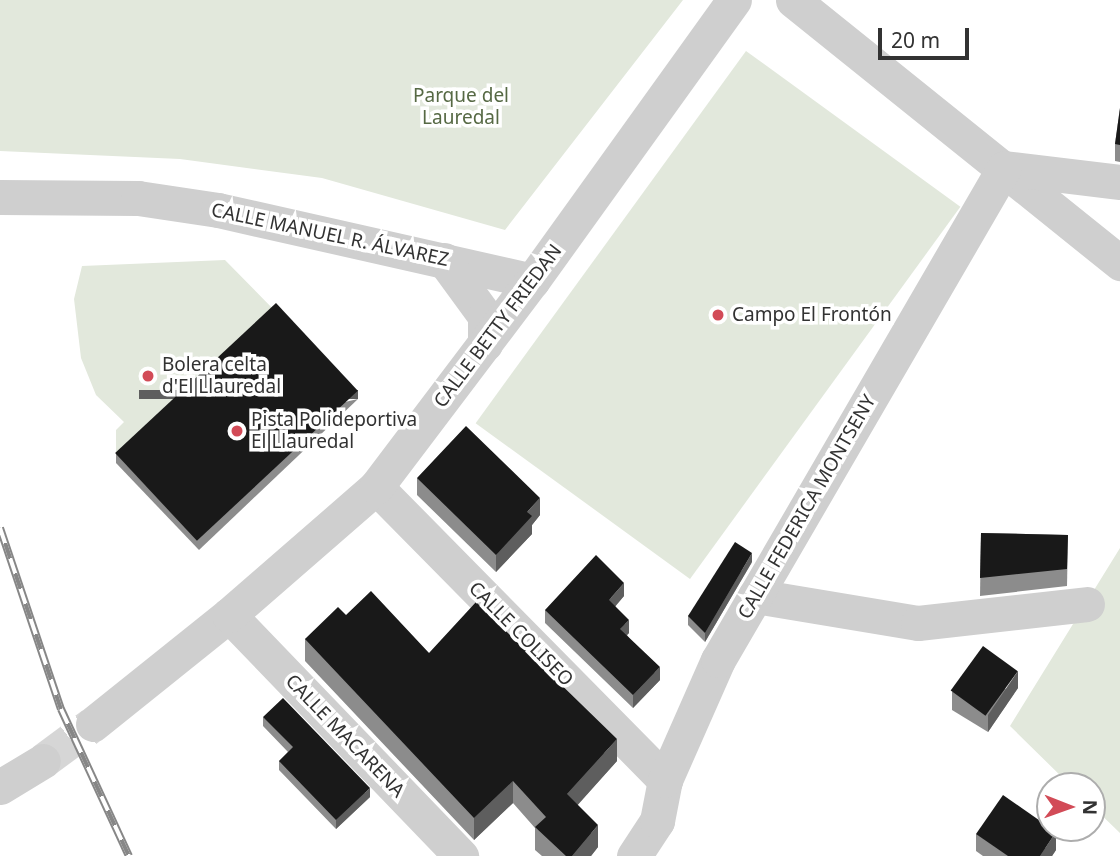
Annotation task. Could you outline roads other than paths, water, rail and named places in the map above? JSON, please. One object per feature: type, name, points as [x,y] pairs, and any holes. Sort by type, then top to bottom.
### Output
[{"type":"street","name":"CALLE BETTY FRIEDAN","points":[[93,724],[229,615],[376,487],[532,281],[734,0]]},
{"type":"street","points":[[793,0],[1120,263]]},
{"type":"street","points":[[1004,168],[1120,182]]},
{"type":"street","name":"CALLE FEDERICA MONTSENY","points":[[634,856],[657,821],[665,780],[718,660],[1004,168]]},
{"type":"street","name":"CALLE MANUEL R. ÁLVAREZ","points":[[0,197],[165,202],[279,220],[532,281]]},
{"type":"street","points":[[444,260],[485,316],[485,344]]},
{"type":"street","name":"CALLE COLISEO","points":[[376,487],[665,780]]},
{"type":"street","points":[[755,596],[918,622],[1087,604]]},
{"type":"street","name":"CALLE MACARENA","points":[[229,615],[461,856]]},
{"type":"street","points":[[0,787],[43,761]]},
{"type":"tunnel","points":[[43,761],[93,724]]},
{"type":"railway","points":[[0,528],[61,709],[129,856]]},
{"type":"place","name":"Campo El Frontón","points":[[718,315]]},
{"type":"place","name":"Bolera celta d'El Llauredal","points":[[148,376]]},
{"type":"place","name":"Pista Polideportiva El Llauredal","points":[[237,431]]},
{"type":"park label","name":"Parque del Lauredal","points":[[461,107]]}]
